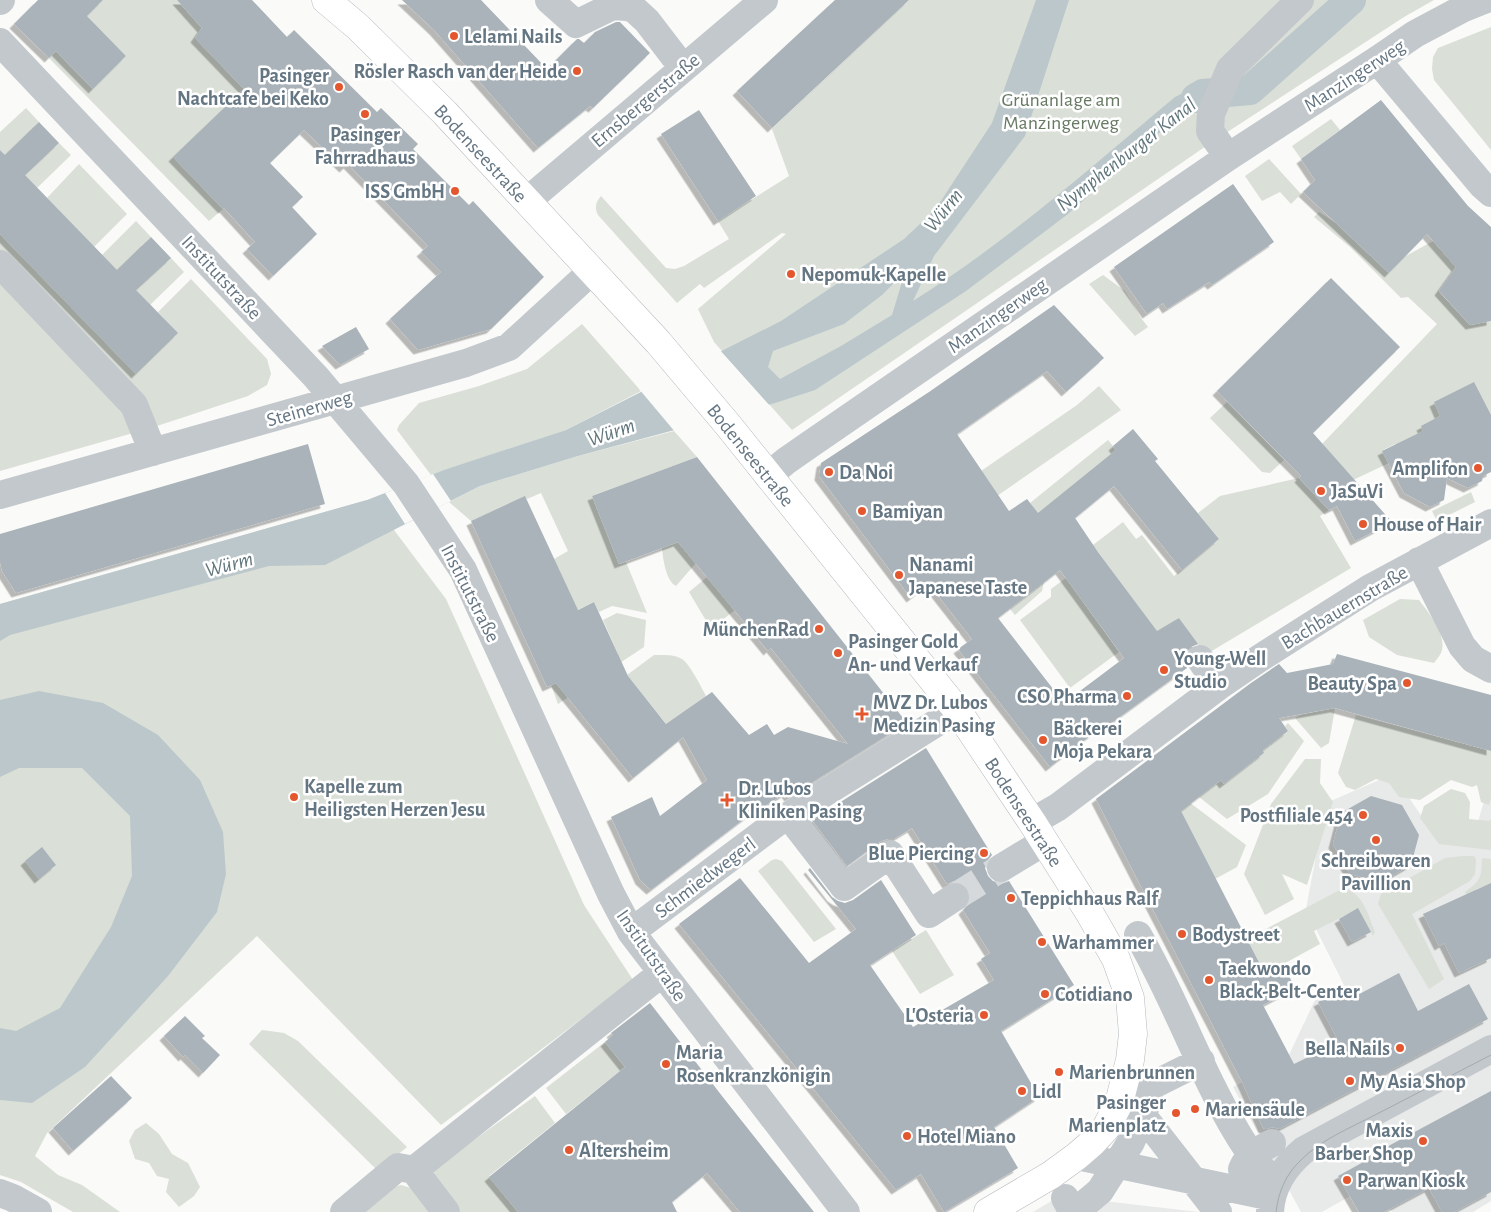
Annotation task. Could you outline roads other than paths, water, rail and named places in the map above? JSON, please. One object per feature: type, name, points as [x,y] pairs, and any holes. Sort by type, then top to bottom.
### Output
[{"type":"main road","name":"Bodenseestraße","points":[[326,0],[358,27],[445,113],[665,350],[728,424],[957,710],[1038,832],[1089,912],[1116,959],[1130,998],[1132,1011],[1133,1034],[1130,1060],[1119,1103],[1106,1128],[1077,1156]]},
{"type":"main road","points":[[988,1212],[1077,1156]]},
{"type":"street","points":[[549,0],[576,24],[613,6],[634,9],[647,21],[683,68]]},
{"type":"street","name":"Ernsbergerstraße","points":[[526,201],[764,0]]},
{"type":"street","points":[[1228,157],[1210,132],[1211,114],[1230,69],[1300,0]]},
{"type":"street","name":"Manzingerweg","points":[[768,476],[817,439],[1228,157],[1415,34],[1464,8],[1484,0]]},
{"type":"street","name":"Institutstraße","points":[[0,42],[301,360],[337,400],[406,484],[427,513],[463,570],[603,876],[631,932],[846,1212]]},
{"type":"street","points":[[1378,60],[1491,194]]},
{"type":"street","points":[[0,264],[134,404],[153,452]]},
{"type":"street","name":"Steinerweg","points":[[0,495],[466,363],[509,347],[592,271]]},
{"type":"street","name":"Bachbauernstraße","points":[[1001,868],[1038,832],[1058,806],[1219,686],[1361,593],[1491,523]]},
{"type":"street","points":[[1420,561],[1462,646],[1473,659],[1491,669]]},
{"type":"street","points":[[1200,659],[1219,686]]},
{"type":"street","name":"Schmiedwegerl","points":[[631,932],[775,824],[957,710]]},
{"type":"street","points":[[789,816],[844,886],[890,854],[929,914],[955,897]]},
{"type":"street","points":[[1138,935],[1161,976],[1239,1137],[1262,1156],[1246,1160],[1242,1168],[1234,1201]]},
{"type":"street","points":[[414,1170],[662,973]]},
{"type":"street","points":[[1077,1156],[1194,1181],[1234,1201],[1271,1205],[1278,1182],[1287,1167],[1310,1146],[1491,1049]]},
{"type":"street","points":[[1065,1198],[1072,1211],[1088,1202],[1100,1191],[1131,1142],[1143,1116],[1146,1084],[1201,1061]]},
{"type":"street","points":[[1143,1116],[1218,1212]]},
{"type":"street","points":[[344,1212],[398,1167],[414,1170],[446,1212]]},
{"type":"street","points":[[0,1193],[38,1212]]},
{"type":"water","name":"Würm","points":[[1036,0],[1069,0],[1025,136],[934,256],[913,301],[1015,229],[1175,97],[1189,90],[1206,86],[1201,104],[1187,108],[1068,214],[966,291],[815,390],[775,403],[578,456],[480,486],[325,565],[269,566],[10,635],[0,641],[0,604],[367,500],[444,470],[566,430],[781,321],[904,239],[935,210],[992,123]],"holes":[[[905,272],[892,315],[841,346],[780,379],[768,367],[773,351],[844,324],[882,295]]]},
{"type":"water","points":[[39,691],[103,703],[158,735],[200,780],[223,832],[226,874],[217,912],[168,976],[85,1067],[32,1103],[0,1100],[0,1028],[16,1031],[60,1008],[111,927],[132,876],[130,816],[82,768],[19,768],[0,777],[0,700]]},
{"type":"waterway","name":"Nymphenburger Kanal","points":[[1196,98],[1203,94],[1250,90],[1351,0]]},
{"type":"tunnel","points":[[955,897],[1001,868]]},
{"type":"tram line","points":[[1276,1212],[1281,1191],[1287,1178],[1295,1166],[1317,1147],[1491,1055]]},
{"type":"place","name":"Lelami Nails","points":[[454,36]]},
{"type":"place","name":"Rösler Rasch van der Heide","points":[[577,71]]},
{"type":"place","name":"Pasinger Nachtcafe bei Keko","points":[[339,87]]},
{"type":"place","name":"Pasinger Fahrradhaus","points":[[365,114]]},
{"type":"place","name":"ISS GmbH","points":[[455,191]]},
{"type":"place","name":"Nepomuk-Kapelle","points":[[791,274]]},
{"type":"place","name":"Amplifon","points":[[1478,468]]},
{"type":"place","name":"Da Noi","points":[[829,472]]},
{"type":"place","name":"JaSuVi","points":[[1321,491]]},
{"type":"place","name":"Bamiyan","points":[[862,511]]},
{"type":"place","name":"House of Hair","points":[[1363,524]]},
{"type":"place","name":"Nanami Japanese Taste","points":[[899,575]]},
{"type":"place","name":"MünchenRad","points":[[819,629]]},
{"type":"place","name":"Pasinger Gold An- und Verkauf","points":[[838,653]]},
{"type":"place","name":"Young-Well Studio","points":[[1164,670]]},
{"type":"place","name":"Beauty Spa","points":[[1407,683]]},
{"type":"place","name":"CSO Pharma","points":[[1127,696]]},
{"type":"place","name":"MVZ Dr. Lubos Medizin Pasing","points":[[862,714]]},
{"type":"place","name":"Bäckerei Moja Pekara","points":[[1043,740]]},
{"type":"place","name":"Kapelle zum Heiligsten Herzen Jesu","points":[[294,797]]},
{"type":"place","name":"Dr. Lubos Kliniken Pasing","points":[[727,800]]},
{"type":"place","name":"Postfiliale 454","points":[[1363,815]]},
{"type":"place","name":"Schreibwaren Pavillion","points":[[1376,840]]},
{"type":"place","name":"Blue Piercing","points":[[984,853]]},
{"type":"place","name":"Teppichhaus Ralf","points":[[1011,898]]},
{"type":"place","name":"Bodystreet","points":[[1182,934]]},
{"type":"place","name":"Warhammer","points":[[1042,942]]},
{"type":"place","name":"Taekwondo Black-Belt-Center","points":[[1209,980]]},
{"type":"place","name":"Cotidiano","points":[[1045,994]]},
{"type":"place","name":"L'Osteria","points":[[984,1015]]},
{"type":"place","name":"Bella Nails","points":[[1400,1048]]},
{"type":"place","name":"Maria Rosenkranzkönigin","points":[[666,1064]]},
{"type":"place","name":"Marienbrunnen","points":[[1059,1072]]},
{"type":"place","name":"My Asia Shop","points":[[1350,1081]]},
{"type":"place","name":"Lidl","points":[[1022,1091]]},
{"type":"place","name":"Mariensäule","points":[[1195,1109]]},
{"type":"place","name":"Pasinger Marienplatz","points":[[1176,1113]]},
{"type":"place","name":"Hotel Miano","points":[[907,1136]]},
{"type":"place","name":"Maxis Barber Shop","points":[[1423,1141]]},
{"type":"place","name":"Altersheim","points":[[569,1150]]},
{"type":"place","name":"Parwan Kiosk","points":[[1347,1180]]},
{"type":"park label","name":"Grünanlage am Manzingerweg","points":[[1061,110]]}]
